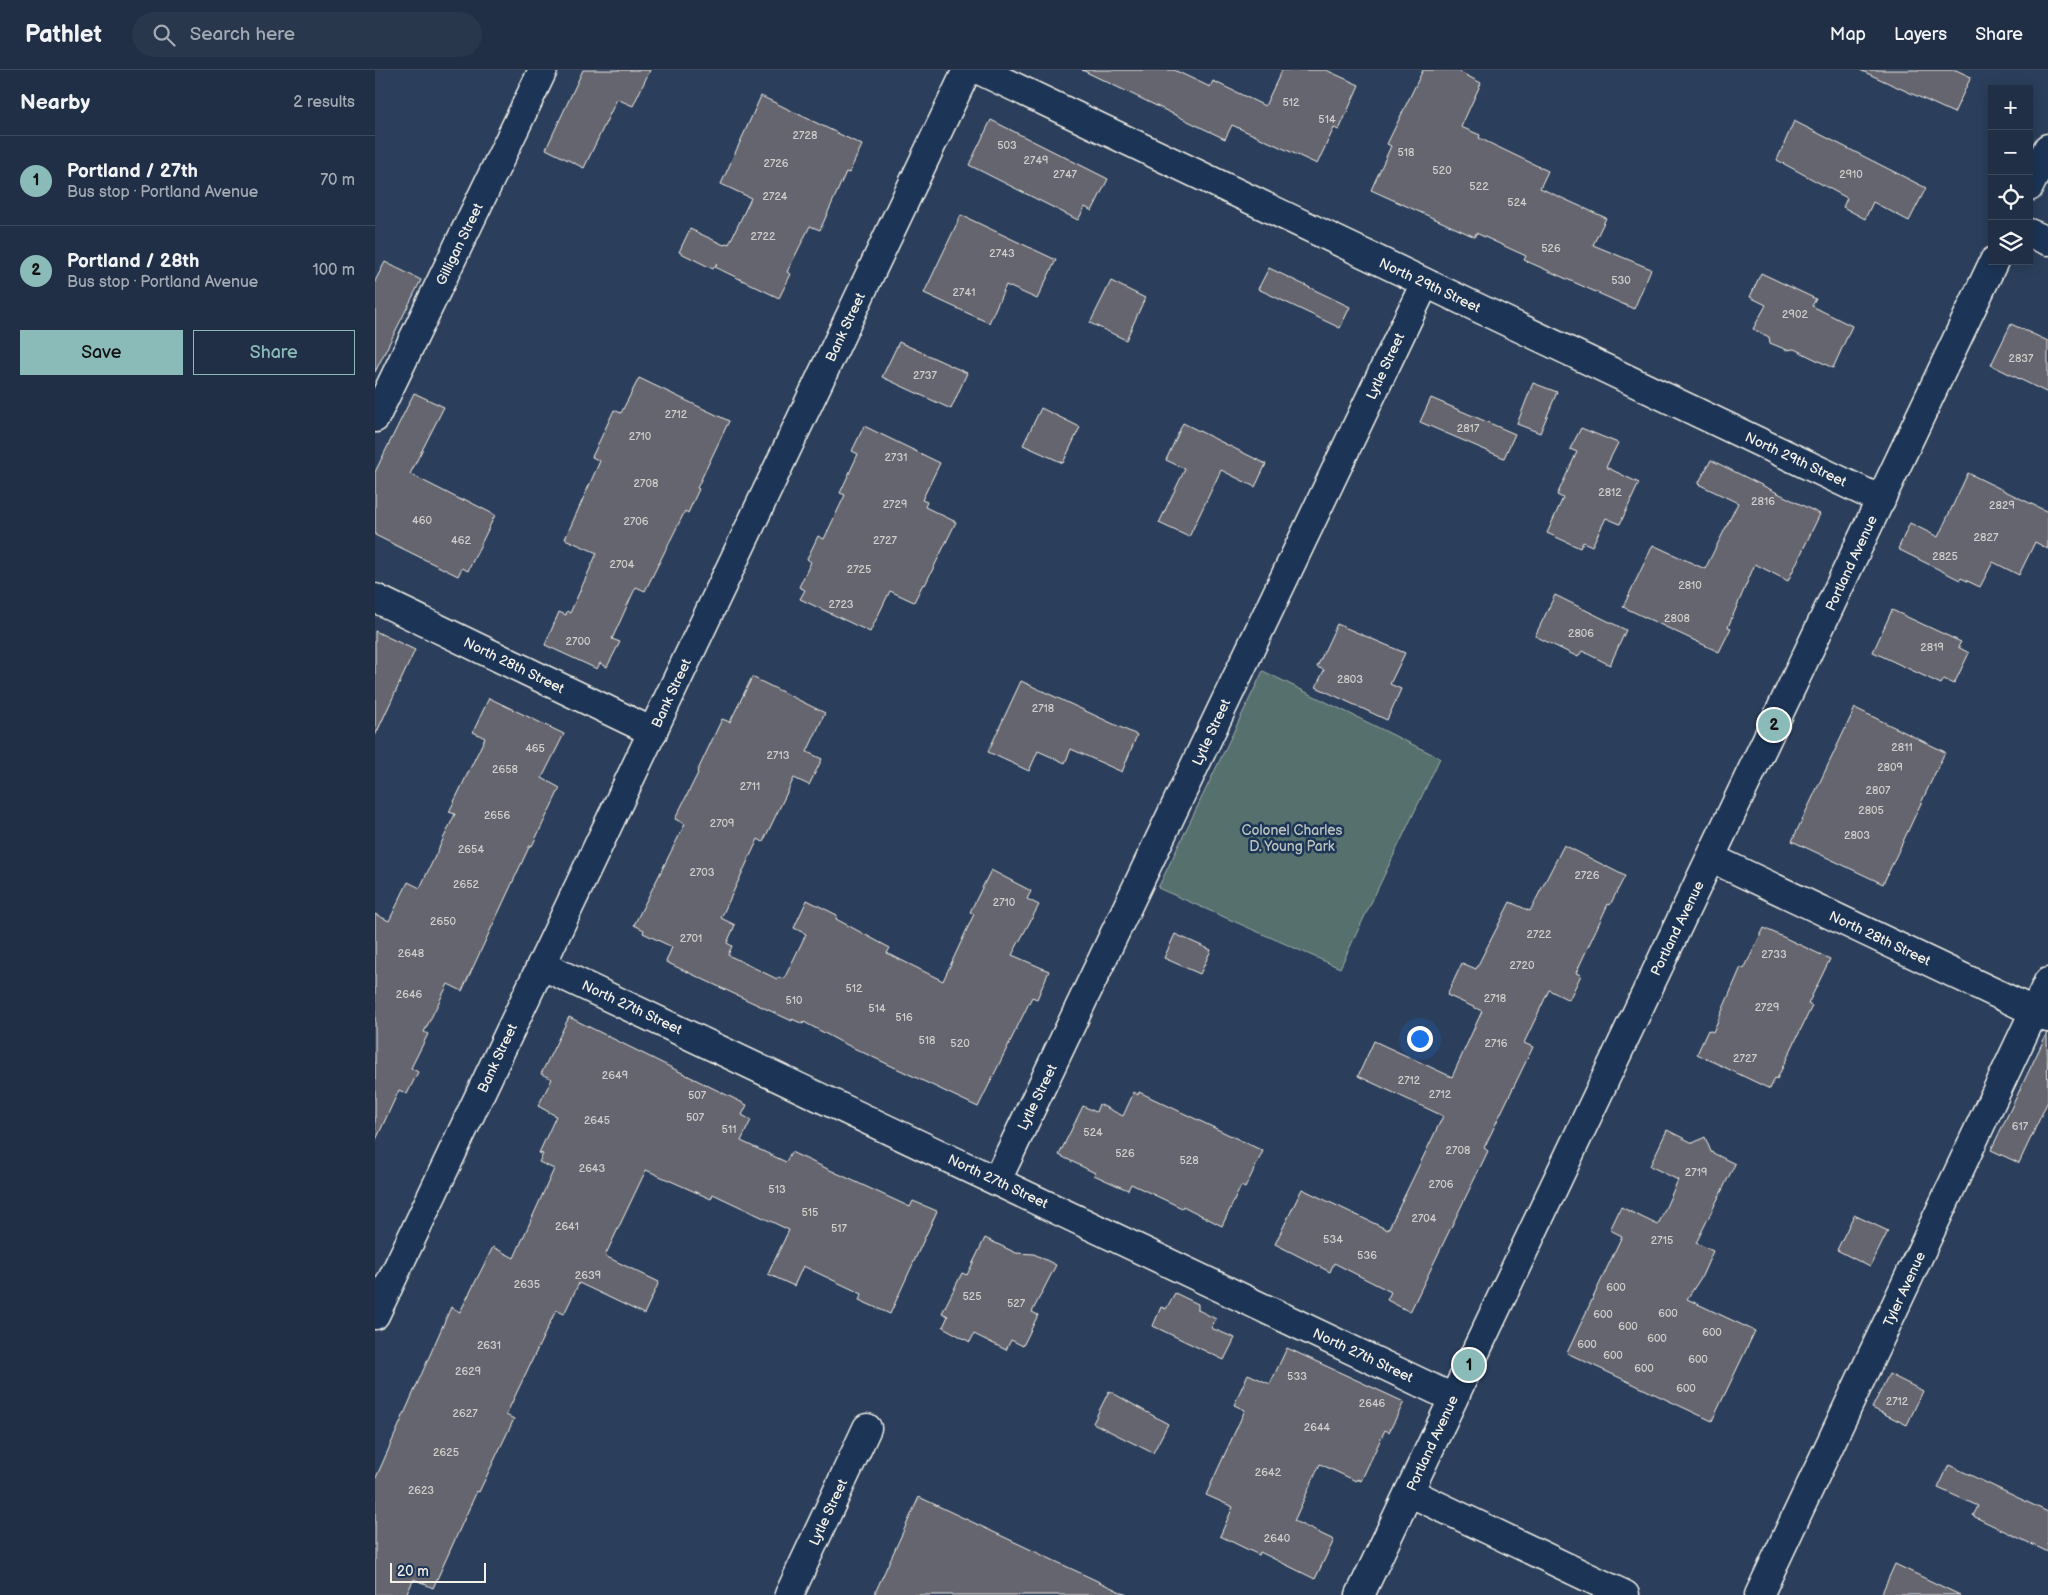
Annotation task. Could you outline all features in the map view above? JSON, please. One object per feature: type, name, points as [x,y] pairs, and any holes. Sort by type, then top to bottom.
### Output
[{"type":"street","name":"Gilligan Street","points":[[375,418],[543,70]]},
{"type":"street","name":"Bank Street","points":[[375,1314],[967,70]]},
{"type":"street","name":"North 29th Street","points":[[979,70],[1881,500]]},
{"type":"street","points":[[2033,179],[2048,148]]},
{"type":"street","points":[[2033,234],[2048,242]]},
{"type":"street","name":"Portland Avenue","points":[[1360,1595],[1992,265]]},
{"type":"street","name":"Lytle Street","points":[[997,1180],[1425,283]]},
{"type":"street","name":"North 28th Street","points":[[375,598],[653,732]]},
{"type":"street","name":"North 28th Street","points":[[1711,858],[2041,1015]]},
{"type":"street","name":"North 27th Street","points":[[541,964],[1453,1398]]},
{"type":"street","name":"Tyler Avenue","points":[[1759,1595],[2041,1015],[2048,982]]},
{"type":"street","name":"Lytle Street","points":[[789,1595],[867,1428]]},
{"type":"street","points":[[1409,1492],[1625,1595]]},
{"type":"green space","name":"Colonel Charles D. Young Park","points":[[1263,671],[1440,758],[1340,968],[1158,888]]},
{"type":"building","points":[[583,70],[650,70],[633,106],[617,99],[584,168],[546,149]]},
{"type":"building","points":[[1082,70],[1174,70],[1210,87],[1213,81],[1265,106],[1282,70],[1326,70],[1359,85],[1339,130],[1334,128],[1317,164],[1232,125],[1225,139]]},
{"type":"building","points":[[1423,70],[1456,70],[1481,83],[1461,127],[1480,135],[1479,138],[1548,171],[1540,188],[1606,218],[1593,245],[1651,269],[1634,309],[1524,260],[1526,256],[1476,233],[1475,237],[1371,190],[1391,146],[1387,144]]},
{"type":"building","points":[[1860,70],[1956,70],[1971,77],[1954,113]]},
{"type":"building","points":[[761,96],[862,145],[849,173],[846,172],[820,230],[810,226],[787,272],[791,274],[779,298],[715,267],[717,263],[713,269],[679,252],[690,229],[724,245],[726,243],[729,244],[751,198],[721,184]]},
{"type":"building","points":[[991,120],[1108,179],[1092,211],[1085,207],[1078,220],[969,165]]},
{"type":"building","points":[[1794,121],[1926,188],[1909,221],[1873,202],[1865,219],[1843,207],[1847,198],[1777,160]]},
{"type":"building","points":[[961,215],[1056,260],[1037,299],[1006,285],[989,323],[924,293]]},
{"type":"building","points":[[385,262],[421,280],[375,372],[375,281]]},
{"type":"building","points":[[1269,268],[1350,307],[1340,328],[1258,289]]},
{"type":"building","points":[[1761,273],[1816,299],[1812,306],[1852,326],[1833,368],[1794,349],[1787,350],[1770,343],[1769,337],[1753,329],[1766,305],[1750,297]]},
{"type":"building","points":[[1111,281],[1145,298],[1126,340],[1090,323]]},
{"type":"building","points":[[2011,324],[2048,341],[2048,393],[1991,365]]},
{"type":"building","points":[[899,342],[967,373],[951,409],[882,377]]},
{"type":"building","points":[[639,378],[729,421],[697,488],[699,489],[688,513],[685,511],[645,591],[636,587],[633,593],[612,639],[620,642],[607,667],[600,663],[597,669],[545,645],[559,612],[566,615],[567,611],[570,613],[597,553],[565,539],[600,461],[592,457],[614,410],[621,413]]},
{"type":"building","points":[[1533,383],[1557,392],[1540,433],[1517,424]]},
{"type":"building","points":[[414,393],[444,407],[410,474],[495,515],[468,571],[462,568],[458,576],[375,535],[375,472]]},
{"type":"building","points":[[1431,398],[1515,434],[1504,458],[1420,422]]},
{"type":"building","points":[[1041,408],[1080,427],[1063,463],[1023,445]]},
{"type":"building","points":[[1183,423],[1266,464],[1255,487],[1221,470],[1189,537],[1159,523],[1185,469],[1166,460]]},
{"type":"building","points":[[864,426],[940,463],[922,500],[927,502],[925,507],[956,522],[925,585],[923,584],[914,602],[890,591],[870,632],[800,599],[805,590],[799,587],[811,562],[807,559],[818,536],[824,539],[845,495],[840,493],[858,454],[852,451]]},
{"type":"building","points":[[1581,428],[1618,443],[1606,467],[1639,483],[1620,524],[1606,518],[1592,546],[1583,542],[1580,548],[1547,533],[1563,498],[1557,495],[1577,452],[1570,449]]},
{"type":"building","points":[[1711,460],[1820,514],[1788,581],[1755,564],[1728,627],[1731,628],[1719,652],[1623,607],[1653,545],[1705,569],[1738,503],[1698,484]]},
{"type":"building","points":[[1968,473],[2048,512],[2048,549],[2035,542],[2019,575],[1993,562],[1980,587],[1961,578],[1960,580],[1898,549],[1910,523],[1938,537]]},
{"type":"building","points":[[1555,595],[1626,630],[1610,665],[1582,651],[1578,657],[1535,636]]},
{"type":"building","points":[[1892,610],[1961,642],[1958,647],[1969,653],[1954,684],[1944,679],[1941,684],[1873,652]]},
{"type":"building","points":[[1337,624],[1405,653],[1390,684],[1401,689],[1387,720],[1316,687],[1324,670],[1317,667]]},
{"type":"building","points":[[375,631],[415,650],[375,736]]},
{"type":"building","points":[[752,677],[825,713],[807,752],[822,759],[809,785],[794,778],[763,842],[758,839],[721,918],[735,925],[727,943],[732,946],[728,955],[777,979],[778,977],[784,979],[806,934],[794,928],[807,900],[837,915],[836,919],[890,948],[887,953],[943,981],[974,914],[970,912],[991,870],[1031,891],[1027,899],[1039,905],[1012,955],[1049,971],[1037,999],[1032,997],[978,1107],[841,1042],[804,1022],[803,1024],[792,1019],[792,1021],[666,962],[672,947],[643,933],[644,930],[634,925],[685,824],[675,819],[722,719],[730,722]]},
{"type":"building","points":[[1021,681],[1137,735],[1122,772],[1071,749],[1065,763],[1038,751],[1029,771],[988,752]]},
{"type":"building","points":[[489,698],[564,734],[542,778],[560,788],[532,846],[530,845],[462,991],[448,984],[424,1032],[428,1034],[411,1068],[418,1072],[407,1094],[399,1090],[375,1142],[375,914],[389,921],[408,882],[420,888],[455,814],[449,812],[485,738],[473,732]]},
{"type":"building","points":[[1855,708],[1945,752],[1883,884],[1792,841]]},
{"type":"building","points":[[1564,845],[1625,876],[1610,905],[1608,904],[1576,973],[1581,975],[1569,1000],[1549,990],[1524,1043],[1533,1047],[1484,1148],[1488,1151],[1410,1312],[1387,1300],[1391,1292],[1334,1263],[1330,1272],[1275,1244],[1302,1189],[1388,1230],[1443,1116],[1358,1076],[1374,1041],[1452,1077],[1482,1011],[1447,995],[1462,963],[1476,969],[1510,902],[1530,911]]},
{"type":"building","points":[[1764,928],[1830,959],[1808,1004],[1812,1006],[1777,1079],[1775,1078],[1770,1089],[1697,1054],[1708,1030],[1713,1032],[1741,967],[1744,969]]},
{"type":"building","points":[[1175,934],[1211,950],[1200,974],[1164,958]]},
{"type":"building","points":[[569,1017],[747,1105],[742,1115],[751,1120],[741,1141],[786,1162],[791,1152],[910,1207],[913,1201],[937,1211],[890,1314],[859,1300],[862,1294],[803,1266],[794,1286],[768,1274],[789,1230],[713,1194],[711,1199],[646,1170],[605,1256],[659,1282],[644,1314],[579,1283],[564,1314],[556,1310],[506,1415],[514,1419],[479,1492],[477,1491],[433,1588],[414,1579],[406,1595],[375,1595],[375,1480],[451,1307],[460,1312],[493,1247],[514,1258],[554,1169],[539,1162],[543,1154],[539,1153],[556,1116],[538,1106],[552,1079],[541,1074]]},
{"type":"building","points":[[2047,1033],[2048,1101],[2019,1163],[1991,1150]]},
{"type":"building","points":[[1134,1092],[1138,1095],[1139,1092],[1263,1151],[1245,1188],[1241,1186],[1222,1226],[1183,1206],[1182,1208],[1131,1184],[1128,1190],[1116,1185],[1059,1155],[1083,1106],[1096,1112],[1099,1104],[1123,1116]]},
{"type":"building","points":[[1667,1130],[1693,1143],[1705,1137],[1711,1152],[1735,1164],[1696,1243],[1713,1251],[1702,1276],[1687,1299],[1755,1331],[1712,1421],[1567,1353],[1622,1236],[1610,1230],[1621,1207],[1658,1225],[1678,1180],[1650,1166]]},
{"type":"building","points":[[1854,1215],[1888,1231],[1870,1267],[1837,1250]]},
{"type":"building","points":[[985,1238],[1016,1253],[1034,1254],[1056,1265],[1032,1312],[1038,1315],[1023,1346],[1011,1340],[1006,1350],[974,1334],[970,1342],[943,1327],[948,1316],[942,1313],[962,1273],[967,1275]]},
{"type":"building","points":[[1175,1293],[1198,1304],[1198,1310],[1216,1319],[1211,1328],[1235,1338],[1224,1360],[1153,1326],[1161,1307],[1166,1309]]},
{"type":"building","points":[[1287,1348],[1404,1402],[1389,1432],[1385,1430],[1361,1481],[1357,1479],[1356,1481],[1320,1464],[1294,1521],[1334,1540],[1315,1579],[1260,1552],[1259,1555],[1220,1536],[1233,1507],[1206,1495],[1245,1410],[1234,1405],[1248,1374],[1270,1384]]},
{"type":"building","points":[[1889,1374],[1923,1391],[1907,1425],[1872,1408]]},
{"type":"building","points":[[1109,1391],[1168,1424],[1153,1453],[1093,1423]]},
{"type":"building","points":[[1949,1465],[2048,1512],[2048,1552],[1973,1516],[1978,1506],[1938,1488]]},
{"type":"building","points":[[919,1497],[1127,1595],[874,1595]]},
{"type":"building","points":[[1895,1564],[1960,1595],[1881,1595]]},
{"type":"place","name":"Portland / 28th","points":[[1774,725]]},
{"type":"place","name":"Portland / 27th","points":[[1469,1365]]}]
